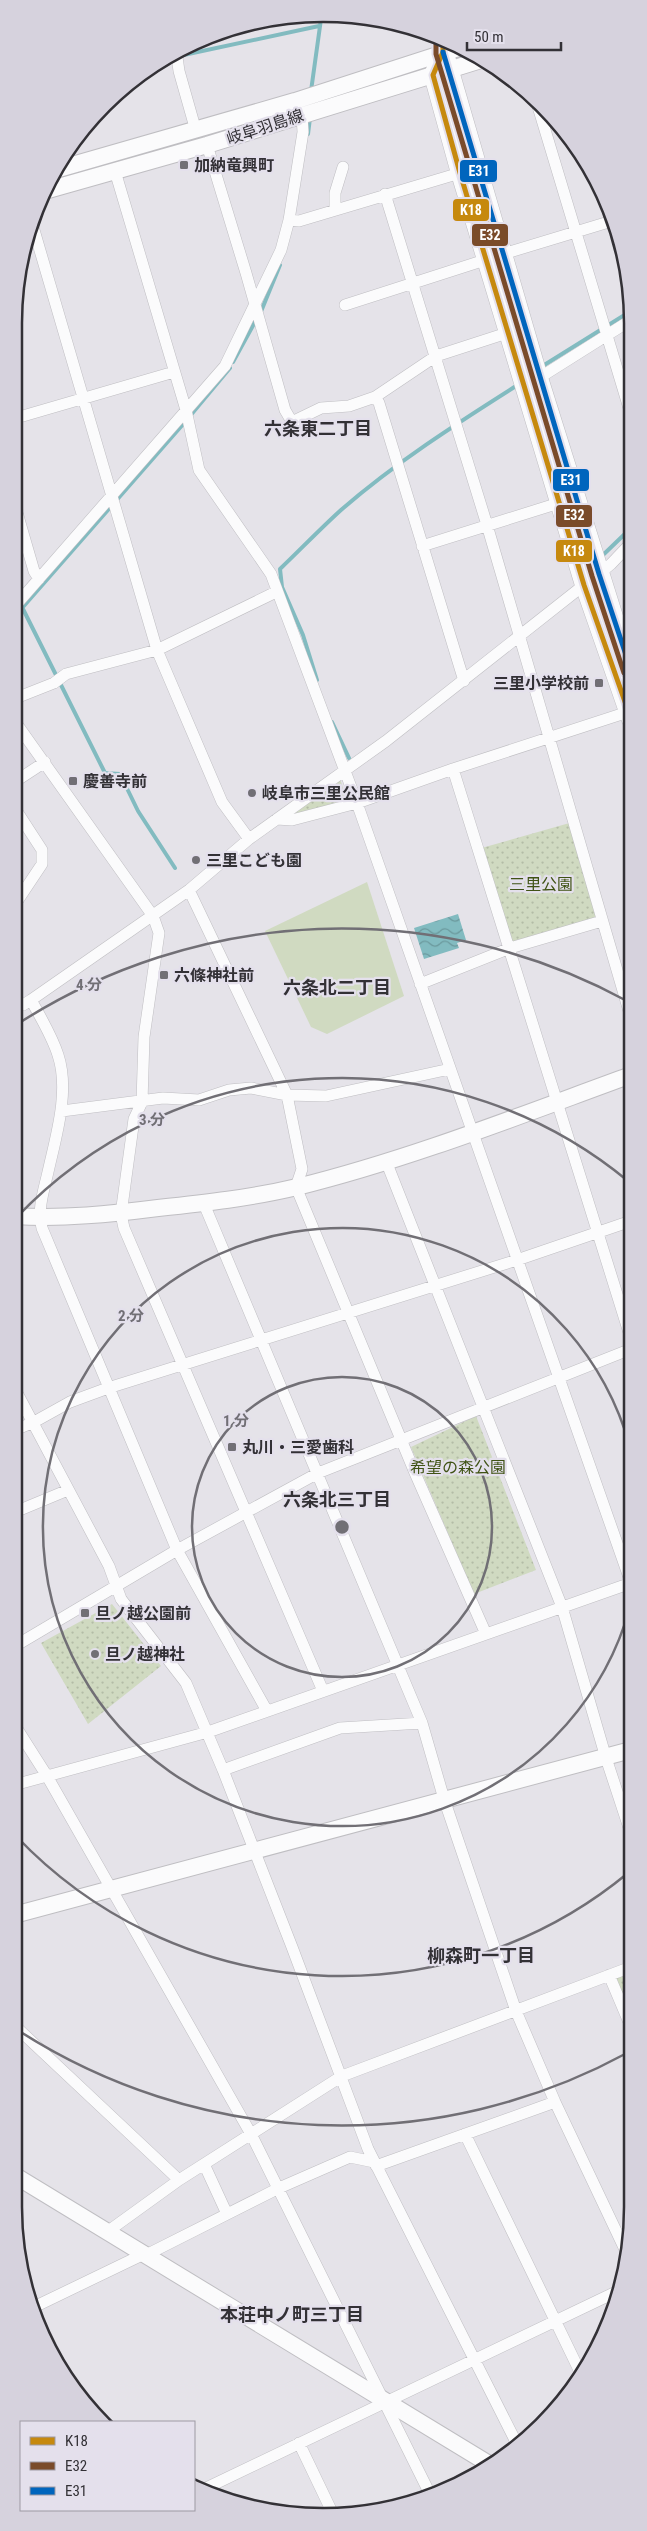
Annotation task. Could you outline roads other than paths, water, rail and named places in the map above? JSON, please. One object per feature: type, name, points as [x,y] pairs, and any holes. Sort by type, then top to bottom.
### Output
[{"type":"main road","points":[[442,46],[441,72],[460,173],[584,585],[624,697]]},
{"type":"main road","points":[[441,72],[503,254],[539,378],[624,650]]},
{"type":"street","name":"岐阜羽島線","points":[[67,167],[295,101],[441,46]]},
{"type":"street","points":[[178,61],[196,130]]},
{"type":"street","name":"岐阜羽島線","points":[[55,188],[207,145],[473,62]]},
{"type":"street","points":[[22,598],[225,366],[275,265],[288,220],[303,132],[302,115]]},
{"type":"street","points":[[541,116],[624,386]]},
{"type":"street","points":[[207,145],[285,410],[292,422],[321,408],[349,406],[375,397],[436,356],[507,333]]},
{"type":"street","points":[[335,210],[335,193],[343,167]]},
{"type":"street","points":[[114,171],[186,410],[199,470],[271,574],[276,592],[357,803],[624,1563]]},
{"type":"street","points":[[288,220],[300,221],[460,173]]},
{"type":"street","points":[[385,194],[520,635],[624,995]]},
{"type":"street","points":[[503,254],[607,222]]},
{"type":"street","points":[[36,236],[157,650],[222,802],[250,839]]},
{"type":"street","points":[[345,305],[485,260]]},
{"type":"street","points":[[539,378],[624,325]]},
{"type":"street","points":[[22,416],[174,372]]},
{"type":"street","points":[[375,397],[380,403],[464,681]]},
{"type":"street","points":[[422,546],[559,503]]},
{"type":"street","points":[[22,530],[34,571],[39,579]]},
{"type":"street","points":[[599,574],[624,550]]},
{"type":"street","points":[[22,1005],[189,890],[250,839],[344,772],[464,681],[584,585]]},
{"type":"street","points":[[22,696],[54,683],[66,674],[157,650],[276,592]]},
{"type":"street","points":[[278,819],[292,820],[357,803],[453,768],[548,737],[624,716]]},
{"type":"street","points":[[22,731],[152,916],[159,932],[144,1037],[142,1102],[134,1119],[121,1214],[124,1228],[323,1691]]},
{"type":"street","points":[[22,777],[45,762]]},
{"type":"street","points":[[453,768],[624,1316]]},
{"type":"street","points":[[22,819],[42,850],[42,864],[22,893]]},
{"type":"street","points":[[189,890],[287,1095],[302,1169],[296,1187],[401,1440],[486,1634]]},
{"type":"street","points":[[420,984],[510,948],[602,921]]},
{"type":"street","points":[[31,1000],[59,1057],[62,1111],[39,1218],[108,1388],[177,1550],[267,1711]]},
{"type":"street","points":[[62,1111],[163,1098],[199,1100],[229,1090],[251,1088],[287,1095],[326,1096],[450,1069]]},
{"type":"street","points":[[22,1217],[39,1218],[121,1214],[204,1204],[296,1187],[386,1161],[624,1078]]},
{"type":"street","points":[[386,1161],[562,1607],[624,1813]]},
{"type":"street","points":[[204,1204],[422,1723],[444,1799],[516,2011],[555,2102],[622,2244]]},
{"type":"street","points":[[22,1427],[70,1402],[108,1388],[517,1260],[624,1223]]},
{"type":"street","points":[[22,1641],[177,1550],[318,1473],[624,1352]]},
{"type":"street","points":[[22,1401],[109,1566],[121,1599],[186,1683],[223,1770],[375,2164],[515,2440]]},
{"type":"street","points":[[22,1509],[68,1490]]},
{"type":"street","points":[[22,1783],[208,1732],[624,1585]]},
{"type":"street","points":[[223,1770],[340,1728],[422,1723]]},
{"type":"street","points":[[22,1737],[112,1888],[252,2134],[428,2490]]},
{"type":"street","points":[[22,1913],[624,1752]]},
{"type":"street","points":[[107,2232],[179,2180],[342,2076],[624,1970]]},
{"type":"street","points":[[609,1975],[624,2010]]},
{"type":"street","points":[[22,2035],[179,2180]]},
{"type":"street","points":[[38,2305],[145,2255],[279,2188],[350,2156],[375,2164],[555,2102]]},
{"type":"street","points":[[465,2134],[578,2368]]},
{"type":"street","points":[[204,2164],[227,2214]]},
{"type":"street","points":[[22,2179],[485,2462]]},
{"type":"street","points":[[209,2486],[473,2358],[612,2294]]},
{"type":"street","points":[[299,2443],[331,2508]]},
{"type":"water","points":[[458,914],[466,940],[457,943],[459,948],[424,959],[414,928]]},
{"type":"waterway","points":[[311,91],[321,22]]},
{"type":"waterway","points":[[191,53],[319,26]]},
{"type":"waterway","points":[[308,134],[310,118]]},
{"type":"waterway","points":[[260,314],[280,265]]},
{"type":"waterway","points":[[541,367],[624,315]]},
{"type":"waterway","points":[[233,362],[256,320]]},
{"type":"waterway","points":[[190,416],[230,368]]},
{"type":"waterway","points":[[317,680],[303,635],[282,587],[280,569],[341,510],[383,476],[448,430],[516,386]]},
{"type":"waterway","points":[[22,608],[185,422]]},
{"type":"waterway","points":[[604,554],[624,535]]},
{"type":"waterway","points":[[22,607],[105,773],[120,774],[138,811],[175,868]]},
{"type":"waterway","points":[[332,722],[349,758]]},
{"type":"place","name":"加納竜興町","points":[[184,165]]},
{"type":"place","name":"三里小学校前","points":[[599,683]]},
{"type":"place","name":"慶善寺前","points":[[73,781]]},
{"type":"place","name":"岐阜市三里公民館","points":[[252,793]]},
{"type":"place","name":"三里こども園","points":[[196,860]]},
{"type":"place","name":"六條神社前","points":[[164,975]]},
{"type":"place","name":"丸川・三愛歯科","points":[[232,1447]]},
{"type":"place","name":"旦ノ越公園前","points":[[85,1613]]},
{"type":"place","name":"旦ノ越神社","points":[[95,1654]]},
{"type":"district","name":"六条東二丁目","points":[[318,428]]},
{"type":"district","name":"六条北二丁目","points":[[337,987]]},
{"type":"district","name":"六条北三丁目","points":[[337,1499]]},
{"type":"district","name":"柳森町一丁目","points":[[481,1955]]},
{"type":"district","name":"本荘中ノ町三丁目","points":[[292,2314]]},
{"type":"park label","name":"三里公園","points":[[541,884]]},
{"type":"park label","name":"希望の森公園","points":[[458,1467]]}]
